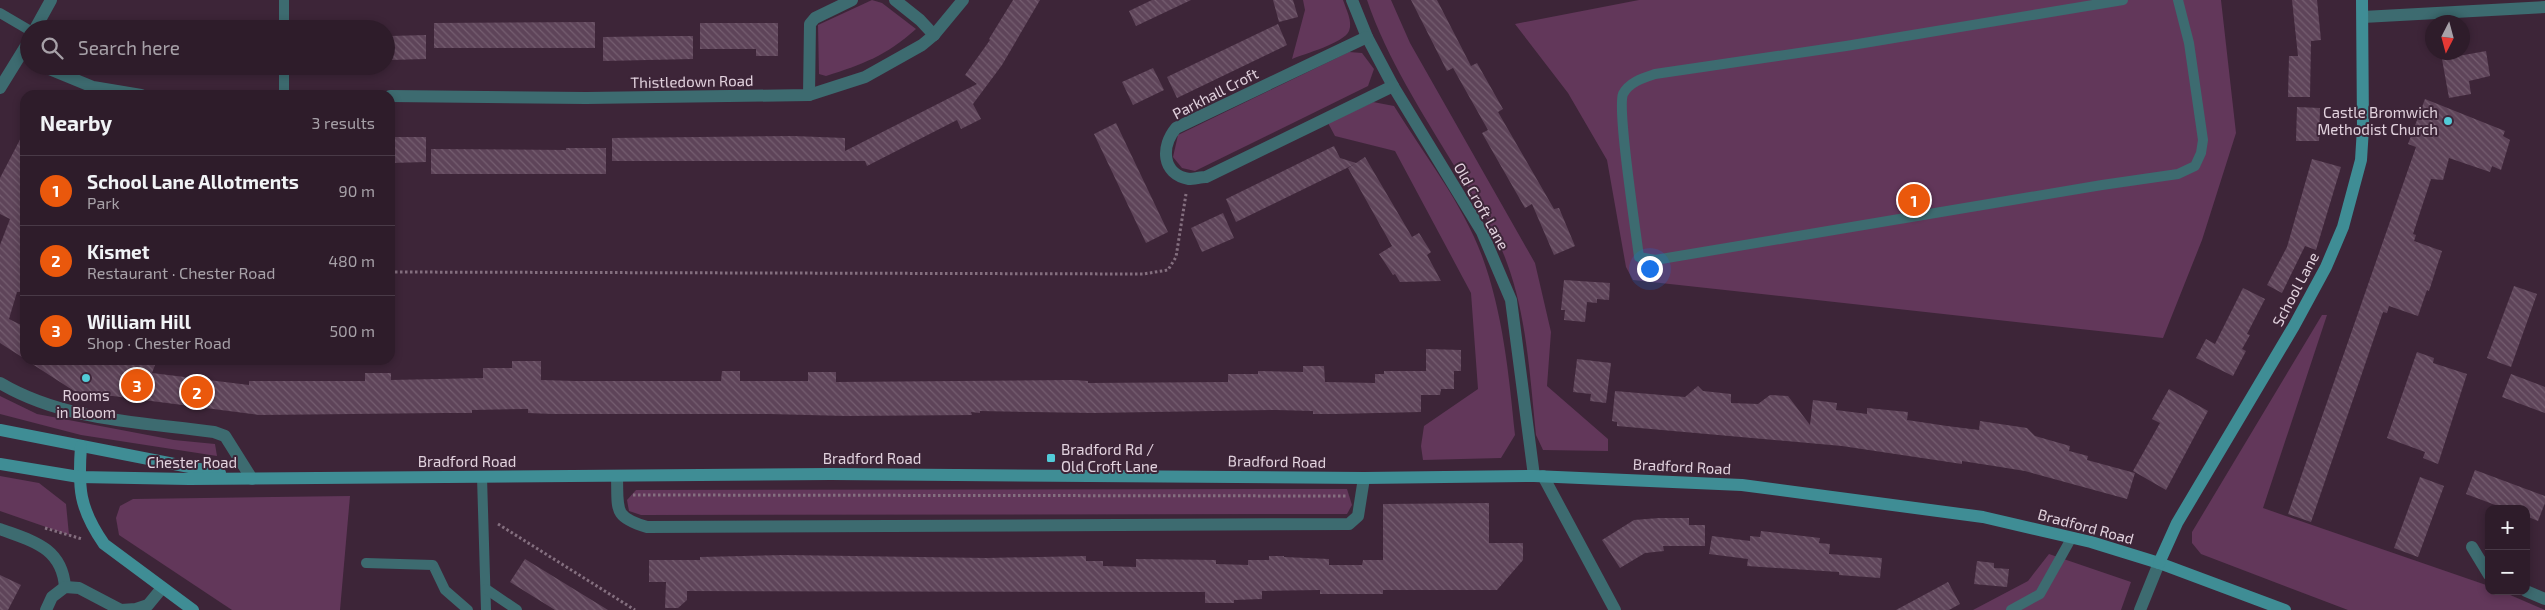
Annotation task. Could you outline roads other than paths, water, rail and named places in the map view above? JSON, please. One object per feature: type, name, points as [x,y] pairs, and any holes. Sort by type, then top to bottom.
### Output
[{"type":"main road","name":"School Lane","points":[[2159,563],[2178,523],[2294,326],[2326,266],[2343,227],[2360,160],[2363,128],[2362,0]]},
{"type":"main road","name":"Chester Road","points":[[0,430],[252,479]]},
{"type":"main road","points":[[81,446],[78,477],[88,520],[104,544],[193,610]]},
{"type":"main road","name":"Chester Road","points":[[0,464],[78,477],[252,479]]},
{"type":"main road","name":"Bradford Road","points":[[252,479],[998,474],[1364,478],[1538,476],[1742,485],[1983,517],[2072,537],[2159,563],[2285,610]]},
{"type":"street","points":[[41,20],[51,0]]},
{"type":"street","points":[[809,95],[810,24],[815,18],[852,0]]},
{"type":"street","points":[[895,0],[920,20],[934,35]]},
{"type":"street","name":"Thistledown Road","points":[[395,96],[586,98],[809,95],[865,77],[922,45],[934,35],[963,0]]},
{"type":"street","name":"Old Croft Lane","points":[[1352,0],[1393,86],[1482,232],[1511,300],[1538,476],[1615,610]]},
{"type":"street","points":[[2363,17],[2545,7]]},
{"type":"street","name":"Parkhall Croft","points":[[1368,36],[1176,128],[1168,139],[1165,156],[1172,170],[1189,179],[1206,177],[1393,86]]},
{"type":"street","points":[[0,88],[20,63]]},
{"type":"street","points":[[64,75],[93,87],[111,90]]},
{"type":"street","points":[[0,383],[21,395],[75,414],[214,432],[225,436],[252,479]]},
{"type":"street","points":[[617,477],[619,511],[627,521],[648,527],[1349,524],[1358,516],[1364,478]]},
{"type":"street","points":[[0,529],[28,540],[54,554],[64,574],[65,587]]},
{"type":"street","points":[[2472,547],[2485,568]]},
{"type":"street","points":[[2140,610],[2159,563]]},
{"type":"street","points":[[46,610],[52,597],[65,587],[79,588],[122,610],[136,609],[148,605],[162,588]]},
{"type":"street","points":[[2530,593],[2545,599]]},
{"type":"lane","points":[[284,0],[284,20]]},
{"type":"lane","points":[[2123,0],[1846,46],[1655,74],[1633,82],[1623,95],[1623,123],[1639,257],[1656,260],[2102,185],[2178,174],[2195,166],[2202,153],[2203,140],[2189,43],[2178,0]]},
{"type":"lane","points":[[0,14],[20,25]]},
{"type":"lane","points":[[284,75],[284,90]]},
{"type":"lane","points":[[482,477],[486,610]]},
{"type":"lane","points":[[2011,610],[2040,594],[2072,537]]},
{"type":"lane","points":[[366,562],[433,565],[445,590],[468,610]]},
{"type":"lane","points":[[486,589],[517,610]]},
{"type":"place","name":"Castle Bromwich Methodist Church","points":[[2448,121]]},
{"type":"place","name":"School Lane Allotments","points":[[1914,200]]},
{"type":"place","name":"Rooms in Bloom","points":[[86,378]]},
{"type":"place","name":"William Hill","points":[[137,385]]},
{"type":"place","name":"Kismet","points":[[197,392]]},
{"type":"place","name":"Bradford Rd / Old Croft Lane","points":[[1051,458]]}]
